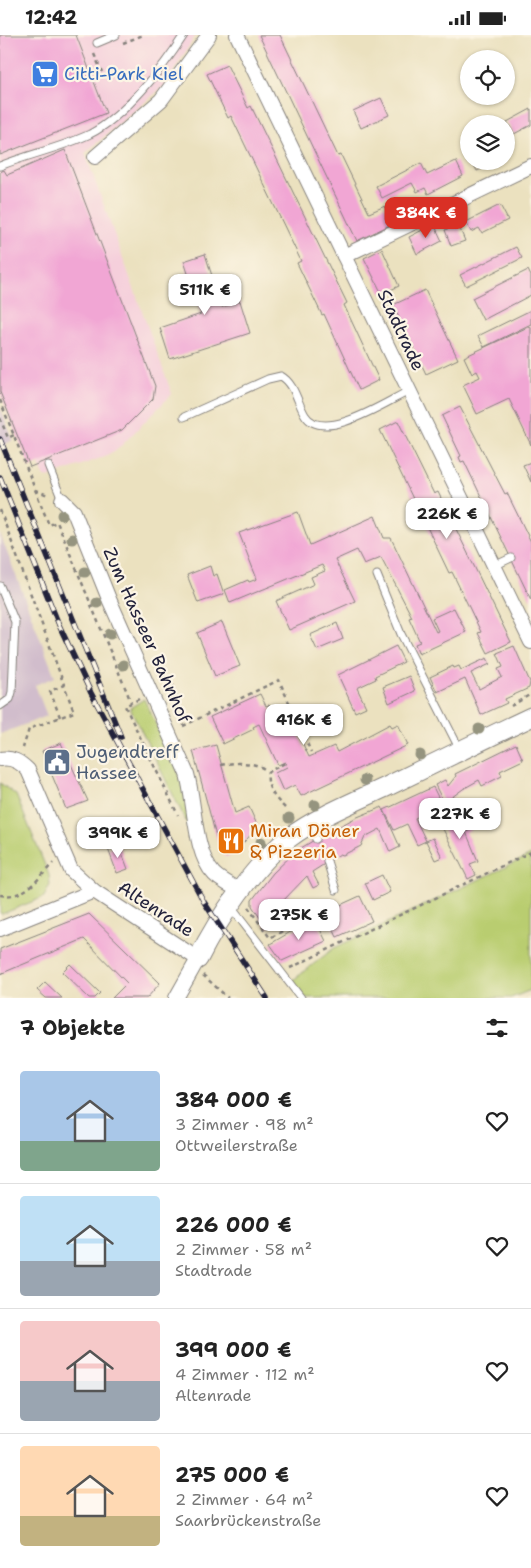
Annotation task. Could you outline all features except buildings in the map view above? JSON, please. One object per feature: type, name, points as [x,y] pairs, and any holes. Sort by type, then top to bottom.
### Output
[{"type":"street","points":[[95,157],[161,99],[209,35]]},
{"type":"street","name":"Stadtrade","points":[[237,35],[531,642]]},
{"type":"street","points":[[344,256],[531,167]]},
{"type":"street","name":"Zum Hasseer Bahnhof","points":[[62,500],[74,512],[109,599],[187,774],[201,847],[210,869],[238,900]]},
{"type":"street","points":[[176,998],[238,900],[288,839],[312,832],[460,751],[531,717]]},
{"type":"street","points":[[0,759],[6,758],[19,761]]},
{"type":"street","name":"Altenrade","points":[[19,761],[28,769],[70,870],[94,891],[196,964]]},
{"type":"street","name":"Altenrade","points":[[0,929],[94,891]]},
{"type":"lane","points":[[97,43],[116,35]]},
{"type":"lane","points":[[0,166],[29,154],[60,146],[96,130],[159,73],[184,35]]},
{"type":"lane","points":[[184,417],[268,379],[281,376],[287,380],[305,415],[312,423],[329,427],[409,391]]},
{"type":"lane","points":[[48,465],[62,500]]},
{"type":"lane","points":[[494,566],[511,558]]},
{"type":"lane","points":[[377,575],[401,634],[460,751]]},
{"type":"lane","points":[[0,586],[15,622],[12,692],[10,699],[0,706]]},
{"type":"lane","points":[[327,861],[336,890]]},
{"type":"lane","points":[[238,900],[282,972],[301,998]]},
{"type":"path","points":[[94,54],[102,72]]},
{"type":"path","points":[[0,400],[49,525],[57,522],[131,702],[125,706],[187,831],[198,833]]},
{"type":"path","points":[[0,418],[8,437],[14,435]]},
{"type":"path","points":[[0,510],[74,712],[29,729],[19,761]]},
{"type":"path","points":[[183,725],[279,680],[311,752]]},
{"type":"path","points":[[60,717],[50,691],[64,685]]},
{"type":"path","points":[[173,685],[180,710]]},
{"type":"path","points":[[510,707],[531,693]]},
{"type":"path","points":[[268,772],[285,763]]},
{"type":"path","points":[[221,765],[251,764],[263,767],[268,772]]},
{"type":"path","points":[[268,772],[266,782],[269,789],[285,808]]},
{"type":"path","points":[[282,972],[531,852]]},
{"type":"path","points":[[0,895],[10,897],[28,890],[62,853]]},
{"type":"path","points":[[238,900],[270,938],[293,925]]},
{"type":"path","points":[[196,964],[228,998]]},
{"type":"shaded area","points":[[0,35],[196,35],[165,85],[85,153],[172,394],[118,449],[101,458],[45,478],[39,464],[30,467],[0,392]]},
{"type":"shaded area","points":[[0,407],[13,440],[0,447]]},
{"type":"shaded area","points":[[0,534],[55,677],[35,685],[47,716],[0,734]]},
{"type":"green space","points":[[144,699],[183,779],[190,823],[187,823],[130,708]]},
{"type":"green space","points":[[0,783],[16,795],[49,875],[50,885],[44,897],[2,914],[0,913]]},
{"type":"green space","points":[[531,855],[531,990],[511,998],[305,998],[292,981],[334,948]]},
{"type":"railway","points":[[0,439],[121,737]]},
{"type":"railway","points":[[0,477],[59,625],[91,693],[204,902],[267,998]]},
{"type":"place","name":"Citti-Park Kiel","points":[[45,74]]},
{"type":"place","name":"Jugendtreff Hassee","points":[[57,762]]},
{"type":"place","name":"Miran Döner & Pizzeria","points":[[231,841]]}]
